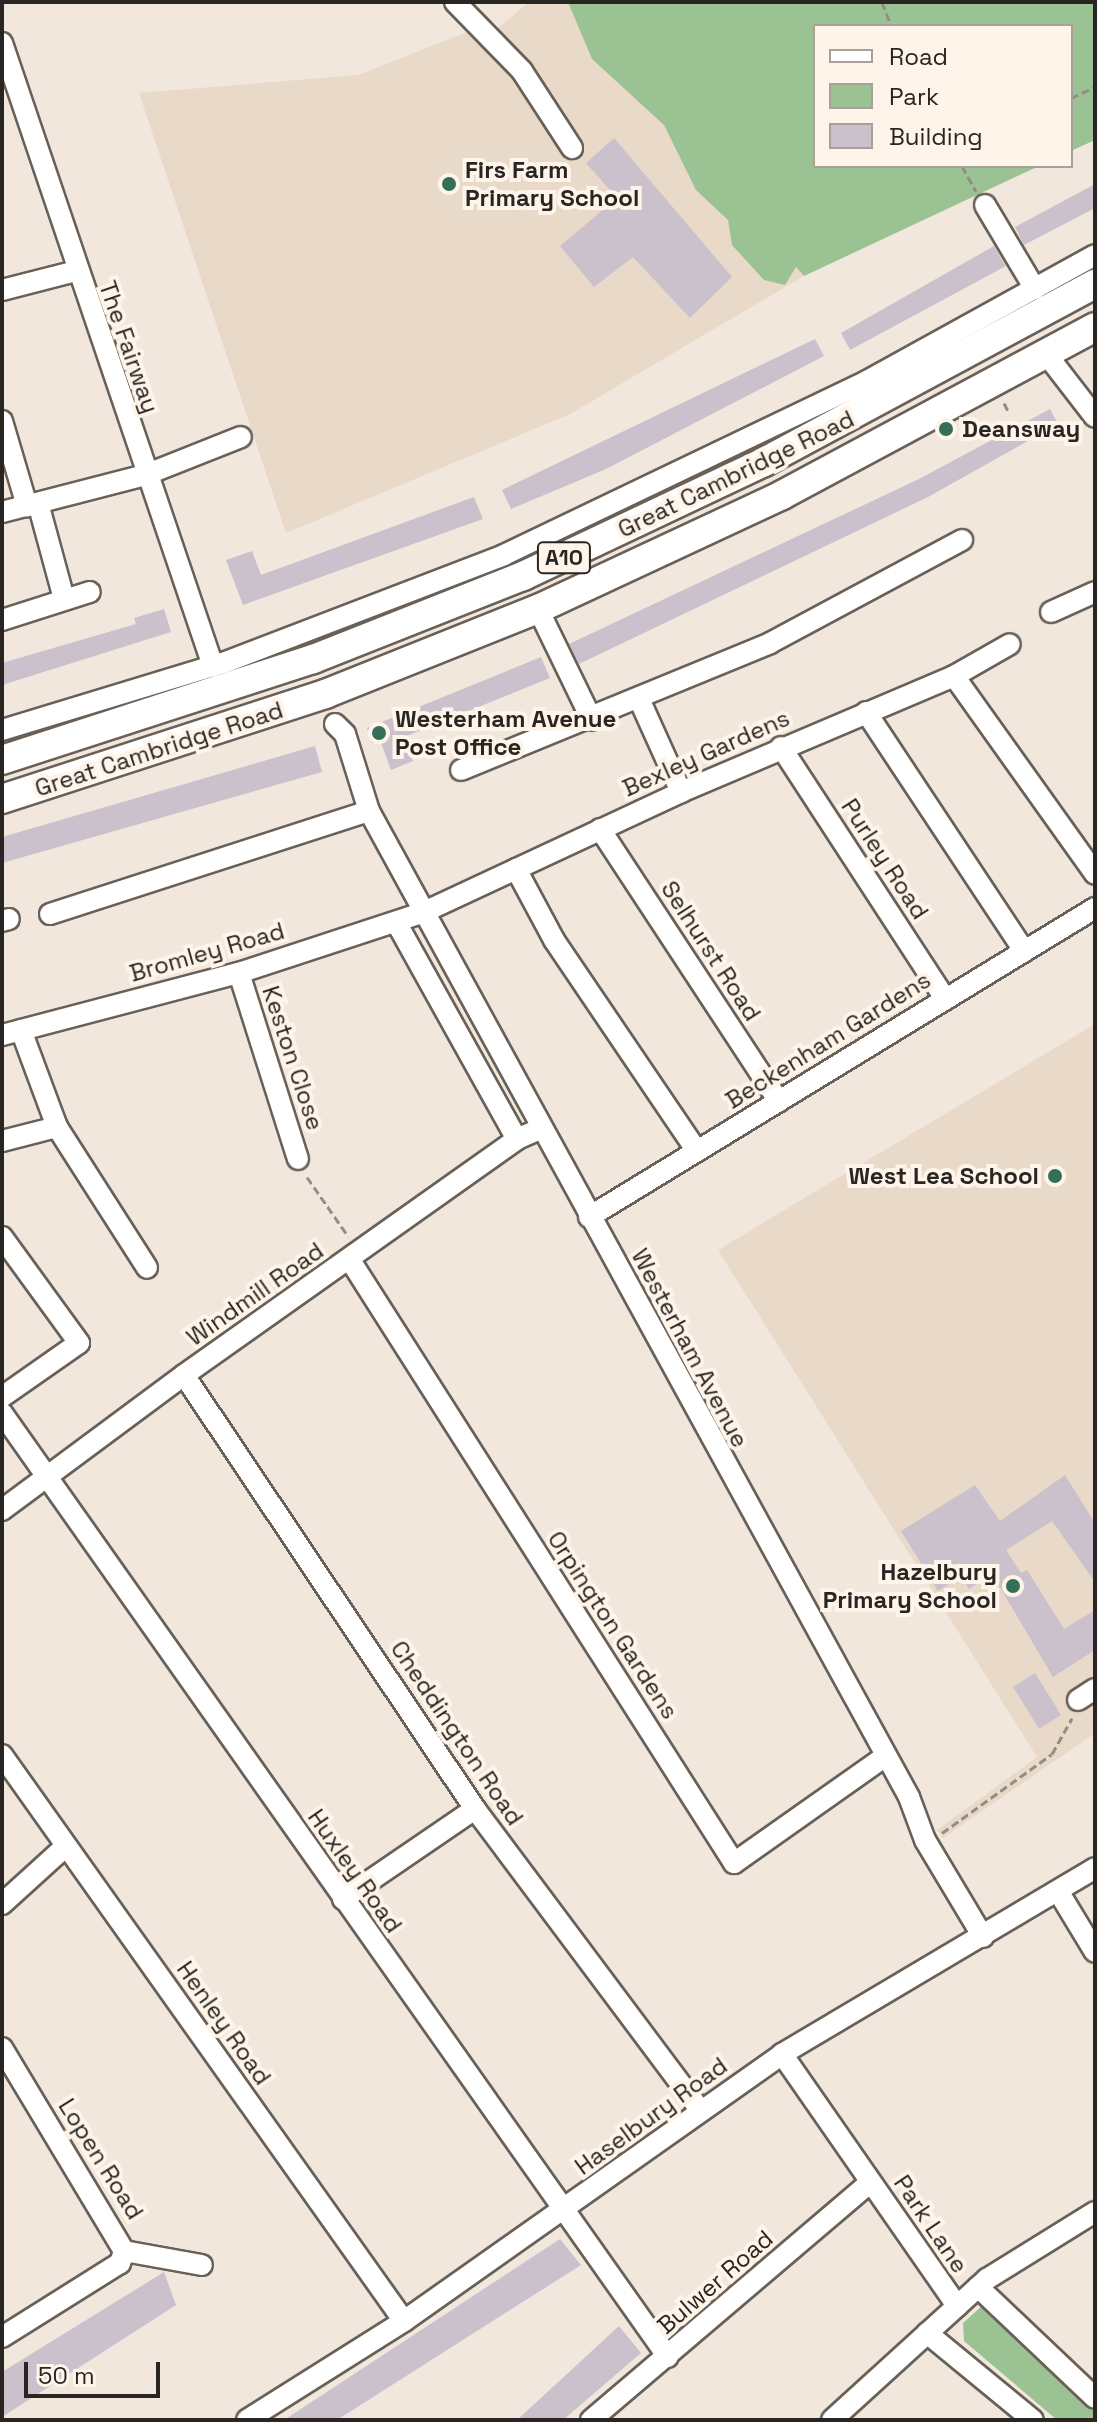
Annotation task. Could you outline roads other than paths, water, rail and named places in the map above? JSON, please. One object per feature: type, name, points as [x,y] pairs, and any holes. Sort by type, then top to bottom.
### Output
[{"type":"highway","name":"Great Cambridge Road","points":[[2,760],[392,630],[669,509],[859,399],[1095,284]]},
{"type":"highway","name":"Great Cambridge Road","points":[[2,799],[325,694],[538,609],[768,502],[1095,327]]},
{"type":"street","points":[[457,5],[522,71],[572,148]]},
{"type":"street","name":"The Fairway","points":[[2,43],[145,475],[213,666]]},
{"type":"street","points":[[985,205],[1035,289]]},
{"type":"street","points":[[2,730],[213,666],[504,555],[859,399],[1095,255]]},
{"type":"street","points":[[2,290],[76,271]]},
{"type":"street","points":[[1047,355],[1095,417]]},
{"type":"street","points":[[2,421],[64,599]]},
{"type":"street","points":[[2,512],[145,475],[241,437]]},
{"type":"street","points":[[461,770],[640,701],[770,643],[962,540]]},
{"type":"street","points":[[2,620],[90,592]]},
{"type":"street","points":[[1051,612],[1095,592]]},
{"type":"street","points":[[538,609],[592,720]]},
{"type":"street","name":"Bexley Gardens","points":[[424,912],[781,747],[954,676],[1010,644]]},
{"type":"street","points":[[954,676],[1095,874]]},
{"type":"street","name":"Westerham Avenue","points":[[325,694],[335,724],[342,762],[357,781],[369,811],[920,1828],[983,1937]]},
{"type":"street","points":[[640,701],[681,792]]},
{"type":"street","points":[[866,712],[1024,951]]},
{"type":"street","name":"Purley Road","points":[[781,747],[945,999]]},
{"type":"street","points":[[50,914],[369,811]]},
{"type":"street","name":"Selhurst Road","points":[[600,829],[779,1102]]},
{"type":"street","points":[[516,869],[554,940],[697,1151]]},
{"type":"street","name":"Beckenham Gardens","points":[[589,1217],[1095,908]]},
{"type":"street","name":"Bromley Road","points":[[12,1033],[239,973],[424,912]]},
{"type":"street","points":[[396,922],[517,1139]]},
{"type":"street","name":"Keston Close","points":[[239,973],[298,1159]]},
{"type":"street","points":[[458,1034],[485,1021]]},
{"type":"street","points":[[12,1033],[57,1127],[147,1268]]},
{"type":"street","points":[[2,1141],[57,1127]]},
{"type":"street","name":"Windmill Road","points":[[2,1510],[184,1375],[517,1139],[542,1128]]},
{"type":"street","points":[[2,1237],[79,1343],[2,1397]]},
{"type":"street","name":"Orpington Gardens","points":[[355,1256],[734,1863],[884,1757]]},
{"type":"street","name":"Cheddington Road","points":[[184,1375],[475,1809],[701,2111]]},
{"type":"street","name":"Huxley Road","points":[[2,1413],[668,2357]]},
{"type":"street","name":"Henley Road","points":[[2,1756],[404,2321]]},
{"type":"street","points":[[343,1899],[475,1809]]},
{"type":"street","points":[[2,1904],[66,1846]]},
{"type":"street","name":"Haselbury Road","points":[[247,2420],[404,2321],[782,2054],[1095,1868]]},
{"type":"street","points":[[1058,1891],[1095,1952]]},
{"type":"street","name":"Lopen Road","points":[[2,2048],[124,2251],[120,2263],[3,2334]]},
{"type":"street","name":"Park Lane","points":[[782,2054],[957,2306],[978,2287],[1095,2398]]},
{"type":"street","name":"Bulwer Road","points":[[591,2420],[871,2182]]},
{"type":"street","points":[[978,2287],[1095,2212]]},
{"type":"street","points":[[124,2251],[202,2265]]},
{"type":"street","points":[[832,2420],[957,2306]]},
{"type":"street","points":[[927,2333],[1033,2420]]},
{"type":"place","name":"Firs Farm Primary School","points":[[449,184]]},
{"type":"place","name":"Deansway","points":[[946,429]]},
{"type":"place","name":"Westerham Avenue Post Office","points":[[379,733]]},
{"type":"place","name":"West Lea School","points":[[1055,1176]]},
{"type":"place","name":"Hazelbury Primary School","points":[[1013,1586]]}]
